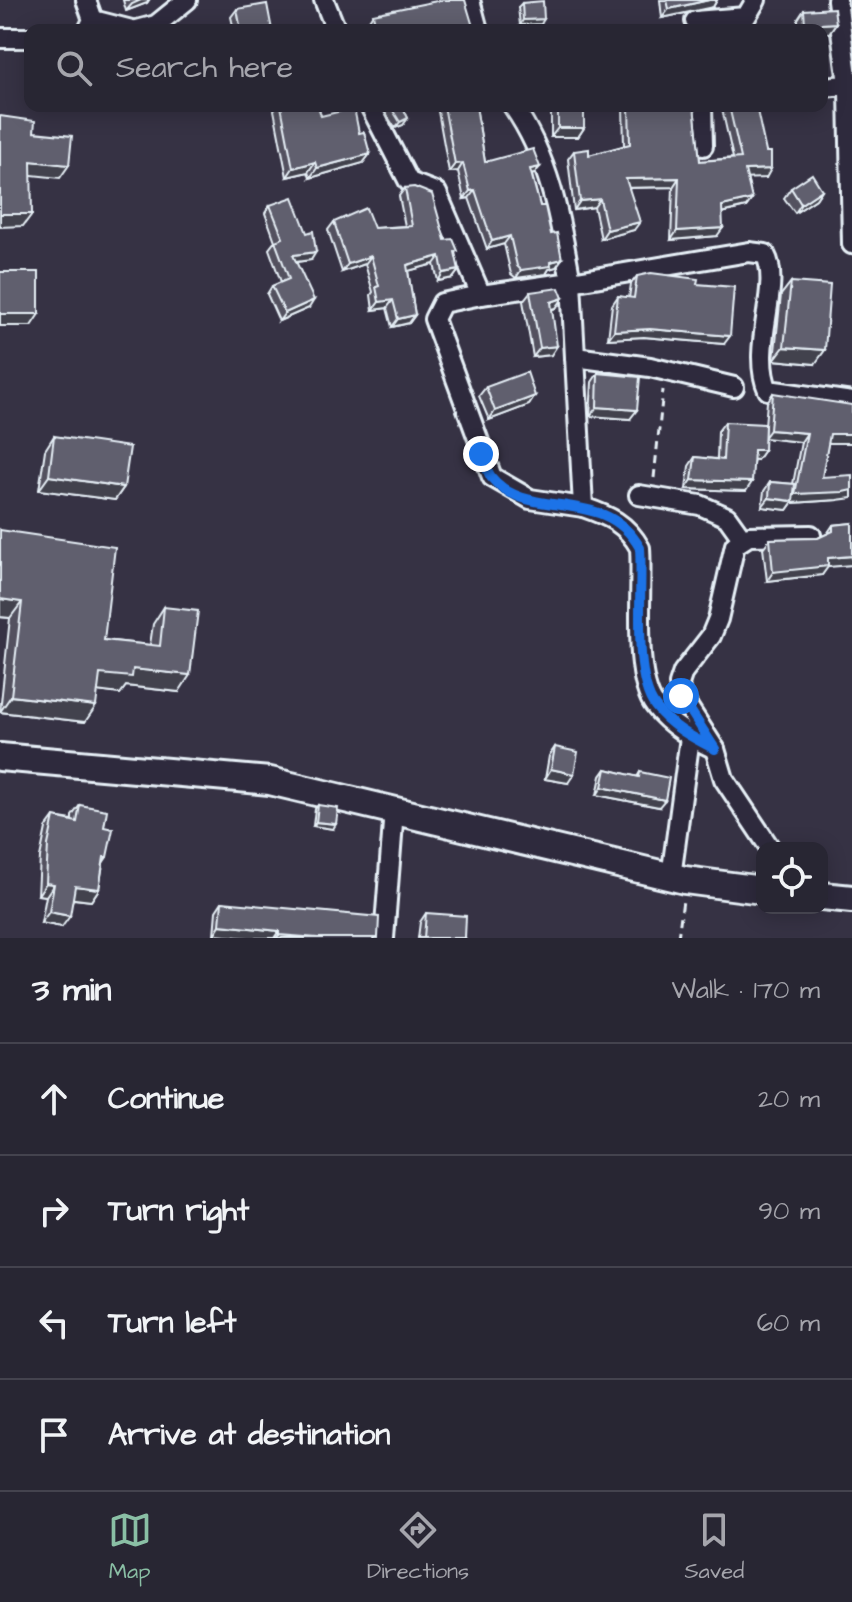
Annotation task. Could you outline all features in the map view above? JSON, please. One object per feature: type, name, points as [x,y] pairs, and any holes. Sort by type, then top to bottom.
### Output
[{"type":"street","points":[[86,0],[91,24]]},
{"type":"street","points":[[157,24],[187,0]]},
{"type":"street","points":[[324,0],[334,24]]},
{"type":"street","points":[[470,0],[476,24]]},
{"type":"street","points":[[695,21],[746,17],[756,0]]},
{"type":"street","points":[[837,0],[848,85],[852,244]]},
{"type":"street","points":[[0,38],[24,38]]},
{"type":"street","points":[[828,87],[848,85]]},
{"type":"street","points":[[373,112],[409,182],[437,193],[481,295]]},
{"type":"street","points":[[517,112],[544,159],[558,210],[571,282],[583,507]]},
{"type":"street","points":[[702,112],[703,146]]},
{"type":"street","points":[[715,749],[690,737],[654,705],[643,680],[640,548],[630,530],[610,516],[583,507],[530,499],[492,477],[434,319],[442,303],[481,295],[749,252],[765,254],[770,276],[760,361],[768,390],[852,402]]},
{"type":"street","points":[[575,357],[665,371],[734,387]]},
{"type":"street","points":[[645,496],[700,505],[727,517],[742,538]]},
{"type":"street","points":[[766,842],[724,779],[715,749],[681,696],[679,684],[683,672],[711,636],[726,592],[735,545],[742,538],[811,535]]},
{"type":"street","points":[[678,879],[690,737]]},
{"type":"street","points":[[0,757],[270,781],[678,879],[756,889]]},
{"type":"street","points":[[384,938],[394,810]]},
{"type":"street","points":[[828,897],[852,899]]},
{"type":"path","points":[[645,496],[665,371]]},
{"type":"path","points":[[678,879],[678,938]]},
{"type":"building","points":[[442,0],[465,0],[472,24],[375,24],[373,14]]},
{"type":"building","points":[[667,0],[709,0],[669,9]]},
{"type":"building","points":[[543,1],[544,19],[523,20],[522,3]]},
{"type":"building","points":[[267,4],[271,24],[240,24],[237,9]]},
{"type":"building","points":[[834,8],[836,23],[805,24],[804,10]]},
{"type":"building","points":[[282,112],[320,112],[321,116],[355,112],[359,133],[364,132],[370,154],[317,168],[315,162],[293,168]]},
{"type":"building","points":[[394,112],[405,112],[408,118],[400,122]]},
{"type":"building","points":[[445,112],[477,112],[485,162],[533,149],[540,167],[530,169],[540,206],[545,206],[551,234],[557,233],[562,259],[550,262],[551,266],[521,270],[517,266],[510,236],[492,241],[475,190],[470,191],[463,163],[455,164]]},
{"type":"building","points":[[558,112],[584,112],[584,128],[558,128]]},
{"type":"building","points":[[629,112],[695,112],[700,161],[741,158],[730,112],[757,112],[766,152],[771,152],[771,169],[745,170],[752,199],[722,206],[723,228],[677,231],[679,178],[626,179],[640,222],[607,230],[600,199],[580,201],[574,151],[589,149],[589,155],[630,144]]},
{"type":"building","points":[[0,116],[35,121],[34,132],[72,136],[69,165],[31,161],[32,214],[0,214]]},
{"type":"building","points":[[812,174],[822,190],[801,204],[791,188]]},
{"type":"building","points":[[414,187],[432,194],[445,240],[453,239],[458,251],[455,252],[459,270],[443,273],[440,256],[407,265],[415,315],[398,319],[393,300],[379,302],[376,287],[379,286],[371,256],[348,264],[334,222],[366,208],[374,228],[412,226],[405,188]]},
{"type":"building","points":[[293,197],[307,233],[313,231],[316,252],[293,255],[314,300],[285,313],[272,286],[289,279],[275,241],[283,238],[270,205]]},
{"type":"building","points":[[0,272],[39,272],[39,314],[0,314]]},
{"type":"building","points":[[651,273],[698,279],[697,284],[734,287],[730,336],[650,329],[614,331],[618,296],[634,298],[637,276]]},
{"type":"building","points":[[791,282],[830,285],[825,350],[784,347]]},
{"type":"building","points":[[559,288],[563,298],[551,302],[557,346],[540,348],[530,292]]},
{"type":"building","points":[[527,372],[535,396],[495,411],[486,387]]},
{"type":"building","points":[[598,373],[640,377],[637,410],[597,407]]},
{"type":"building","points":[[773,393],[852,405],[852,434],[830,434],[822,477],[852,475],[852,490],[795,494],[807,433],[770,430]]},
{"type":"building","points":[[725,422],[765,424],[764,450],[754,450],[752,482],[692,480],[695,457],[723,460]]},
{"type":"building","points":[[54,436],[130,447],[124,487],[49,476]]},
{"type":"building","points":[[770,482],[795,484],[793,501],[769,498]]},
{"type":"building","points":[[852,523],[852,556],[828,558],[828,566],[773,572],[770,539],[818,538],[833,531],[833,525]]},
{"type":"building","points":[[0,530],[115,547],[104,640],[160,646],[164,607],[198,611],[190,675],[133,669],[132,677],[100,674],[96,706],[11,696],[22,602],[0,599]]},
{"type":"building","points":[[555,747],[578,752],[574,774],[551,769]]},
{"type":"building","points":[[606,769],[639,777],[640,772],[669,778],[665,800],[602,787]]},
{"type":"building","points":[[80,805],[107,810],[104,827],[113,829],[107,857],[104,857],[99,889],[75,886],[70,916],[49,912],[54,884],[46,883],[48,845],[54,817],[77,822]]},
{"type":"building","points":[[318,805],[338,808],[336,824],[316,822]]},
{"type":"building","points":[[222,902],[379,917],[378,938],[279,935],[279,931],[220,925]]},
{"type":"building","points":[[426,913],[466,916],[465,938],[424,938]]},
{"type":"route","points":[[481,454],[492,477],[507,489],[530,499],[583,507],[610,516],[630,530],[640,548],[643,680],[654,705],[672,723],[690,737],[715,749],[681,696]]}]
